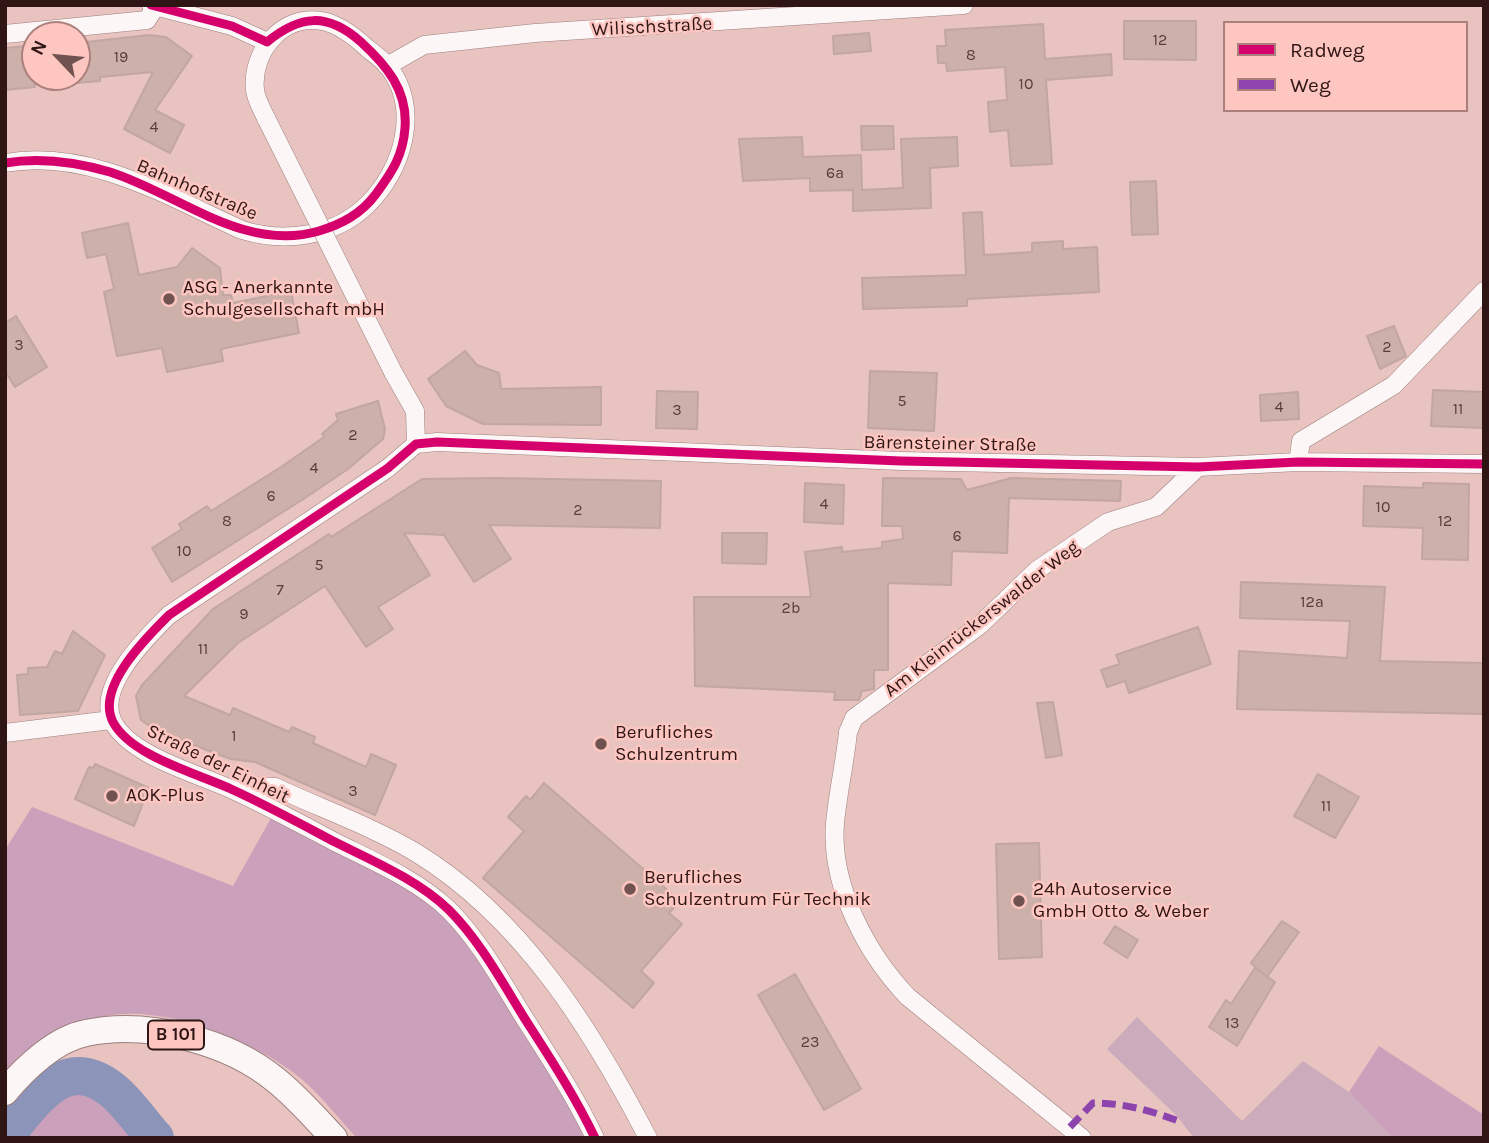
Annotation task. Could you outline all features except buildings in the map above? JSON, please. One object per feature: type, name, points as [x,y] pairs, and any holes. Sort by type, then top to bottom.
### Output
[{"type":"main road","name":"B 101","points":[[5,1092],[39,1059],[84,1033],[137,1030],[167,1034],[191,1039],[252,1064],[276,1080],[334,1138]]},
{"type":"street","name":"Wilischstraße","points":[[387,66],[424,45],[535,33],[964,5]]},
{"type":"street","points":[[5,34],[147,20],[153,6],[232,26],[267,42],[256,63],[255,92],[393,372],[415,411],[416,444],[388,468],[169,615],[140,643],[120,670],[110,705],[111,719],[5,733]]},
{"type":"street","name":"Bahnhofstraße","points":[[5,163],[68,161],[126,178],[242,230],[259,235],[298,237],[340,225],[367,205],[398,163],[406,120],[400,91],[387,66],[350,32],[323,21],[304,21],[286,26],[267,42]]},
{"type":"street","points":[[1298,462],[1301,441],[1394,385],[1484,291]]},
{"type":"street","name":"Bärensteiner Straße","points":[[416,444],[436,442],[901,461],[1198,467],[1298,462],[1484,464]]},
{"type":"street","name":"Am Kleinrückerswalder Weg","points":[[1082,1138],[908,997],[884,972],[862,933],[840,876],[835,824],[848,732],[854,718],[980,625],[1037,570],[1108,522],[1156,507],[1198,467]]},
{"type":"street","name":"Straße der Einheit","points":[[111,719],[124,737],[140,748],[233,790],[401,876],[449,910],[492,965],[582,1110],[595,1138]]},
{"type":"street","points":[[233,790],[250,786],[275,788],[415,852],[470,892],[516,938],[565,996],[648,1138]]},
{"type":"shaded area","points":[[32,807],[233,886],[275,811],[448,910],[595,1138],[357,1138],[311,1087],[274,1059],[222,1034],[193,1024],[135,1014],[108,1016],[84,1023],[53,1041],[5,1077],[5,850]]},
{"type":"shaded area","points":[[1137,1017],[1242,1121],[1303,1061],[1349,1092],[1393,1138],[1194,1138],[1176,1115],[1107,1049]]},
{"type":"shaded area","points":[[1379,1046],[1484,1115],[1484,1138],[1393,1138],[1349,1092]]},
{"type":"shaded area","points":[[48,1080],[97,1080],[145,1138],[5,1138],[5,1115],[32,1087]]},
{"type":"waterway","points":[[5,1136],[50,1086],[78,1076],[94,1079],[111,1089],[155,1138]]},
{"type":"marked path","points":[[1070,1127],[1093,1103],[1138,1108],[1181,1122]]},
{"type":"cycle path","points":[[5,163],[32,160],[58,162],[110,172],[212,218],[264,234],[291,236],[319,231],[350,217],[370,201],[396,163],[404,138],[405,114],[394,79],[361,42],[337,26],[314,21],[291,26],[267,42],[232,26],[151,5]]},
{"type":"cycle path","points":[[595,1138],[562,1077],[490,962],[471,935],[437,899],[395,872],[270,808],[149,754],[122,734],[113,722],[109,708],[111,693],[126,663],[169,615],[388,468],[416,444],[437,442],[901,461],[1198,467],[1298,462],[1484,464]]},
{"type":"place","name":"ASG - Anerkannte Schulgesellschaft mbH","points":[[169,299]]},
{"type":"place","name":"Berufliches Schulzentrum","points":[[601,744]]},
{"type":"place","name":"AOK-Plus","points":[[112,796]]},
{"type":"place","name":"Berufliches Schulzentrum Für Technik","points":[[630,889]]},
{"type":"place","name":"24h Autoservice GmbH Otto & Weber","points":[[1019,901]]}]
